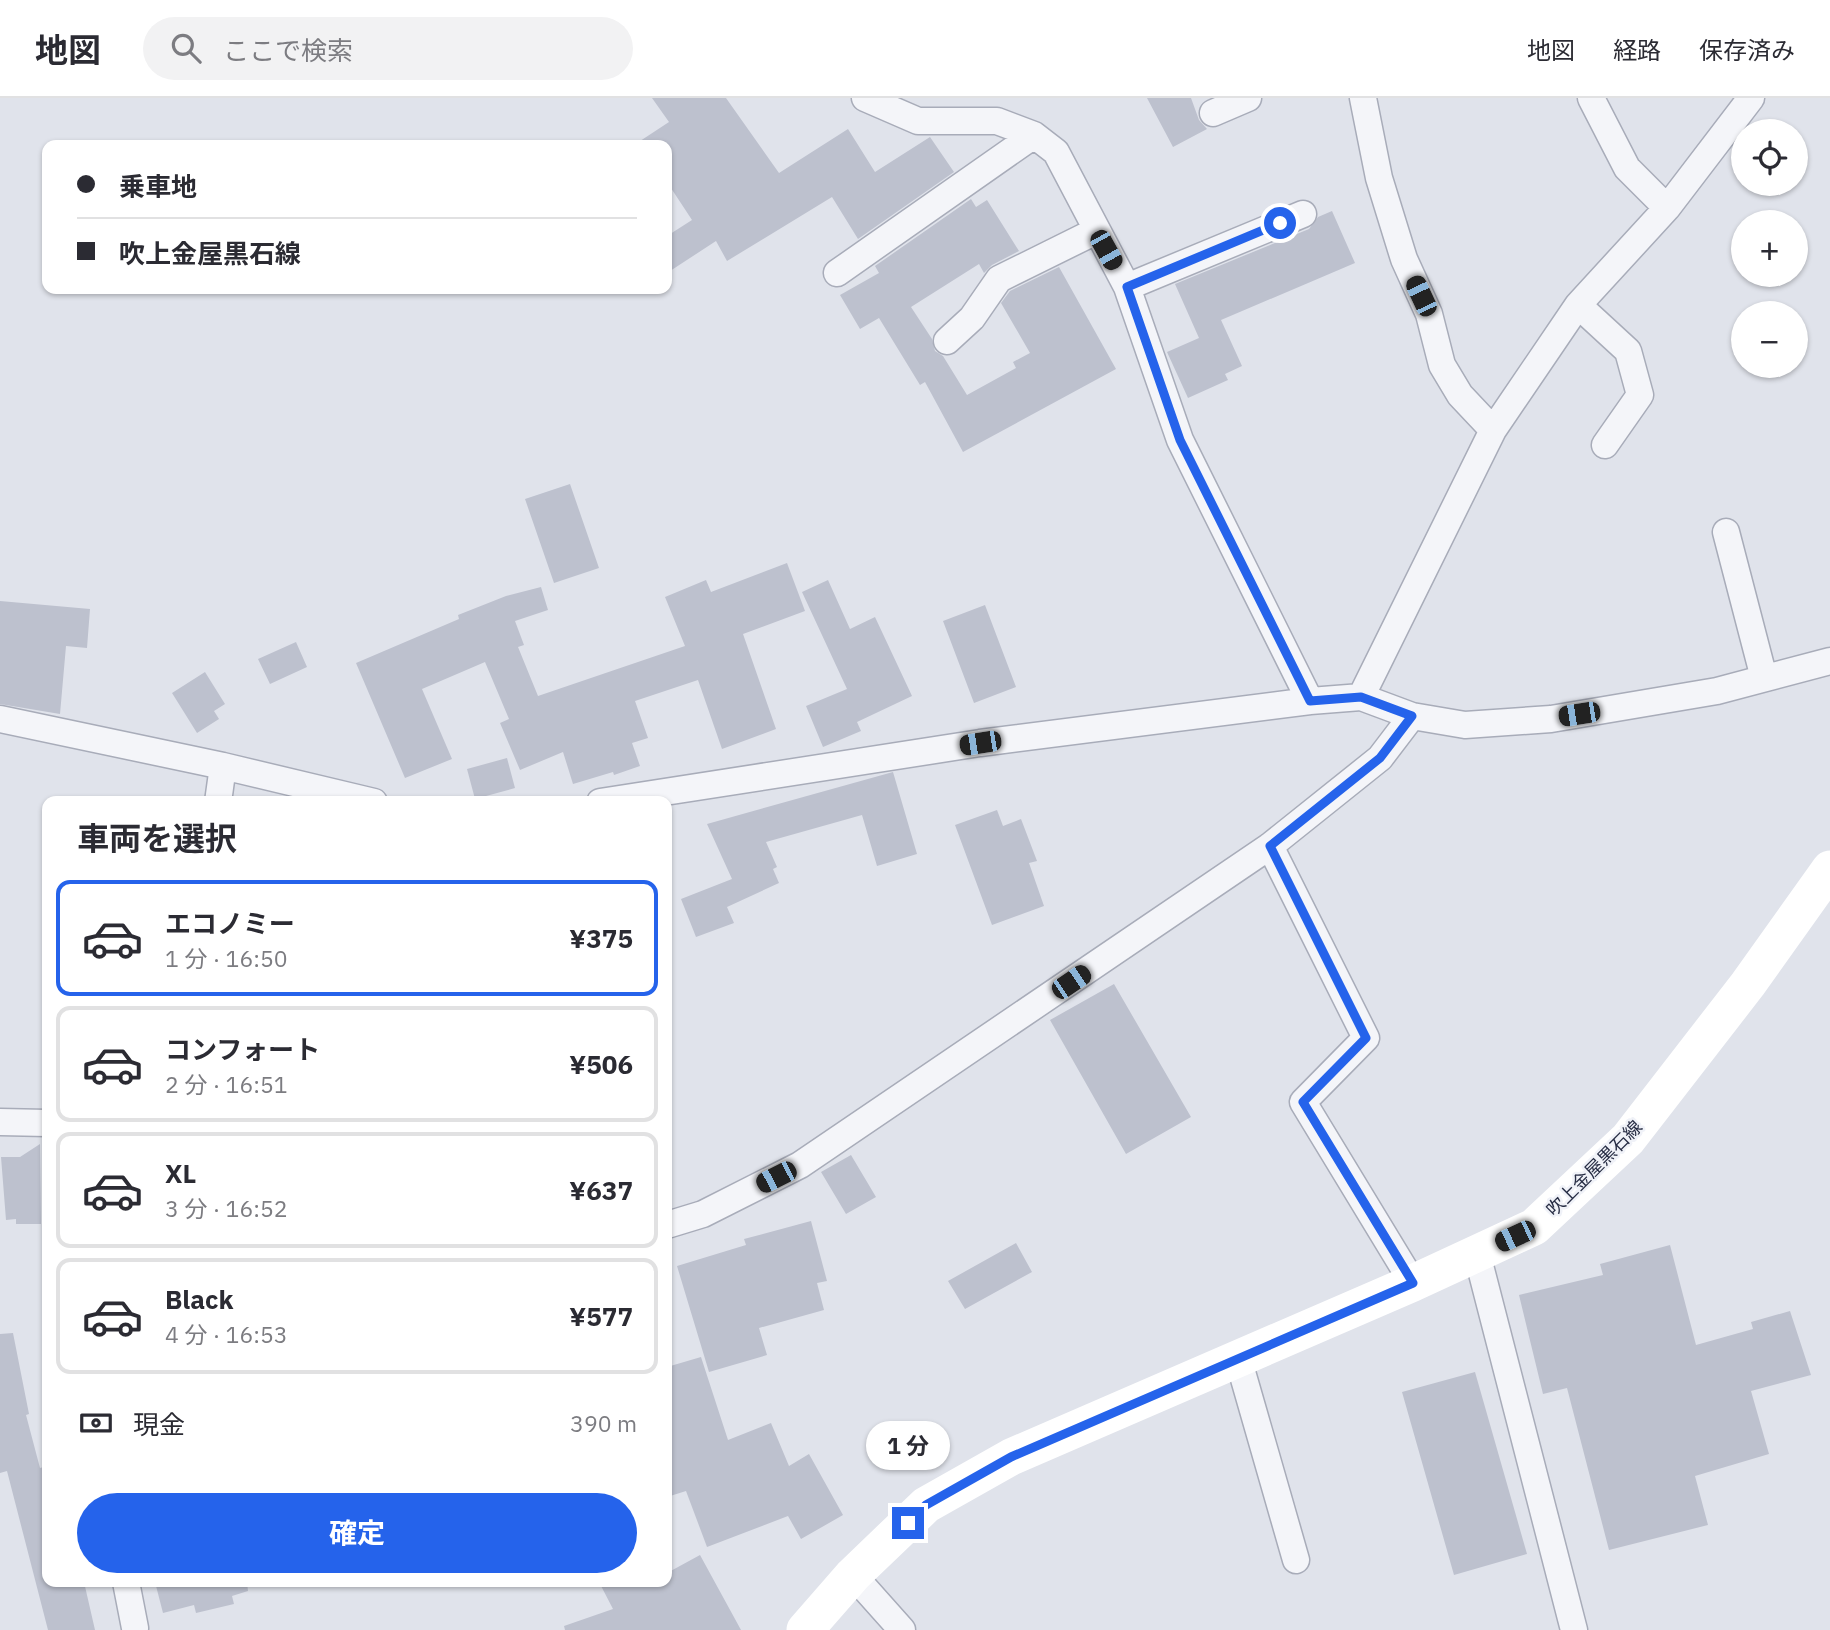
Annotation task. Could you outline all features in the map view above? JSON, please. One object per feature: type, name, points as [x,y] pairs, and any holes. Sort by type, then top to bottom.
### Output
[{"type":"main road","name":"吹上金屋黒石線","points":[[805,1630],[853,1575],[926,1505],[1011,1457],[1413,1283],[1534,1227],[1629,1139],[1748,984],[1830,869]]},
{"type":"street","points":[[865,98],[918,121],[997,121],[1034,135],[1056,152],[1127,287],[1180,440],[1310,701]]},
{"type":"street","points":[[1213,113],[1248,98]]},
{"type":"street","points":[[1363,98],[1379,178],[1404,259],[1429,314],[1442,365],[1460,395],[1493,430]]},
{"type":"street","points":[[1591,98],[1627,168],[1667,208]]},
{"type":"street","points":[[1361,697],[1493,430],[1578,305],[1667,208],[1751,98]]},
{"type":"street","points":[[837,273],[1034,135]]},
{"type":"street","points":[[1127,287],[1303,214]]},
{"type":"street","points":[[947,341],[972,317],[999,279],[1096,231]]},
{"type":"street","points":[[1578,305],[1628,351],[1640,395],[1605,445]]},
{"type":"street","points":[[1726,532],[1764,678]]},
{"type":"street","points":[[639,796],[980,743],[1310,701],[1361,697],[1412,716],[1465,725],[1551,719],[1717,691],[1830,660]]},
{"type":"street","points":[[672,1223],[703,1213],[800,1165],[1270,846],[1380,758],[1412,716]]},
{"type":"street","points":[[0,719],[223,766],[349,796]]},
{"type":"street","points":[[219,796],[223,766]]},
{"type":"street","points":[[1270,846],[1366,1038],[1303,1102],[1413,1283]]},
{"type":"street","points":[[0,1122],[42,1123]]},
{"type":"street","points":[[1477,1254],[1574,1630]]},
{"type":"street","points":[[1238,1358],[1296,1560]]},
{"type":"street","points":[[853,1575],[902,1630]]},
{"type":"street","points":[[127,1587],[135,1628]]},
{"type":"building","points":[[652,98],[726,98],[779,173],[848,129],[875,172],[930,137],[954,172],[858,239],[832,197],[727,261],[716,241],[672,270],[672,233],[692,220],[672,190],[672,140],[642,140],[669,122]]},
{"type":"building","points":[[1147,98],[1191,98],[1199,120],[1207,129],[1173,147]]},
{"type":"building","points":[[971,199],[976,207],[987,200],[1019,251],[992,265],[984,273],[979,264],[911,307],[932,339],[935,351],[943,356],[967,395],[1016,368],[1013,362],[1030,353],[1001,303],[1010,291],[1059,267],[1116,369],[963,452],[925,382],[920,385],[879,318],[860,329],[840,295],[879,273],[875,266]]},
{"type":"building","points":[[1332,211],[1355,263],[1221,320],[1242,366],[1225,374],[1228,380],[1188,398],[1167,352],[1199,338],[1175,284],[1309,229],[1318,217]]},
{"type":"building","points":[[570,484],[599,568],[554,583],[525,499]]},
{"type":"building","points":[[787,563],[805,611],[743,634],[776,729],[722,749],[698,680],[635,701],[648,738],[632,743],[640,766],[614,775],[613,772],[573,784],[563,752],[520,770],[500,723],[509,719],[485,662],[422,689],[452,759],[405,778],[356,663],[459,619],[458,615],[506,596],[541,587],[548,610],[515,621],[524,645],[518,647],[538,696],[685,646],[665,597],[706,580],[711,592]]},
{"type":"building","points":[[828,580],[850,629],[875,617],[912,696],[857,722],[861,731],[823,747],[806,706],[847,689],[802,592]]},
{"type":"building","points":[[0,601],[90,609],[87,648],[66,646],[60,714],[0,704]]},
{"type":"building","points":[[985,605],[1016,687],[974,703],[943,621]]},
{"type":"building","points":[[296,642],[307,667],[270,684],[258,659]]},
{"type":"building","points":[[205,672],[225,704],[214,711],[219,719],[197,733],[172,693]]},
{"type":"building","points":[[507,758],[515,788],[486,796],[474,796],[467,769]]},
{"type":"building","points":[[893,772],[917,854],[877,866],[862,815],[766,842],[777,867],[773,869],[779,883],[727,907],[734,923],[696,937],[681,899],[732,879],[707,824]]},
{"type":"building","points":[[997,810],[1003,826],[1021,819],[1037,861],[1029,863],[1044,906],[992,925],[955,825]]},
{"type":"building","points":[[1114,984],[1191,1117],[1126,1154],[1050,1020]]},
{"type":"building","points":[[40,1144],[41,1224],[16,1224],[16,1219],[6,1220],[1,1157],[20,1157]]},
{"type":"building","points":[[851,1155],[876,1197],[846,1214],[821,1172]]},
{"type":"building","points":[[811,1221],[827,1281],[817,1283],[824,1310],[759,1328],[767,1355],[709,1372],[677,1266],[746,1245],[744,1239]]},
{"type":"building","points":[[1016,1243],[1032,1272],[965,1309],[948,1281]]},
{"type":"building","points":[[1670,1245],[1696,1345],[1753,1329],[1751,1322],[1790,1311],[1811,1375],[1751,1391],[1769,1454],[1695,1476],[1708,1525],[1609,1550],[1567,1388],[1543,1394],[1519,1295],[1603,1275],[1600,1264]]},
{"type":"building","points":[[13,1333],[29,1414],[26,1415],[42,1467],[42,1587],[85,1587],[95,1630],[48,1630],[7,1471],[0,1473],[0,1334]]},
{"type":"building","points":[[701,1357],[728,1440],[771,1423],[789,1466],[809,1454],[843,1515],[801,1539],[788,1516],[707,1547],[686,1491],[672,1495],[672,1366]]},
{"type":"building","points":[[1475,1372],[1527,1554],[1454,1575],[1402,1392]]},
{"type":"building","points":[[700,1555],[741,1630],[565,1630],[564,1626],[613,1609],[602,1587],[672,1587],[672,1570]]},
{"type":"building","points":[[156,1587],[248,1587],[248,1591],[232,1596],[234,1604],[196,1613],[194,1605],[163,1613]]},
{"type":"route","points":[[908,1523],[926,1505],[1011,1457],[1413,1283],[1303,1102],[1366,1038],[1270,846],[1380,758],[1412,716],[1361,697],[1310,701],[1180,440],[1127,287],[1280,223]]}]
